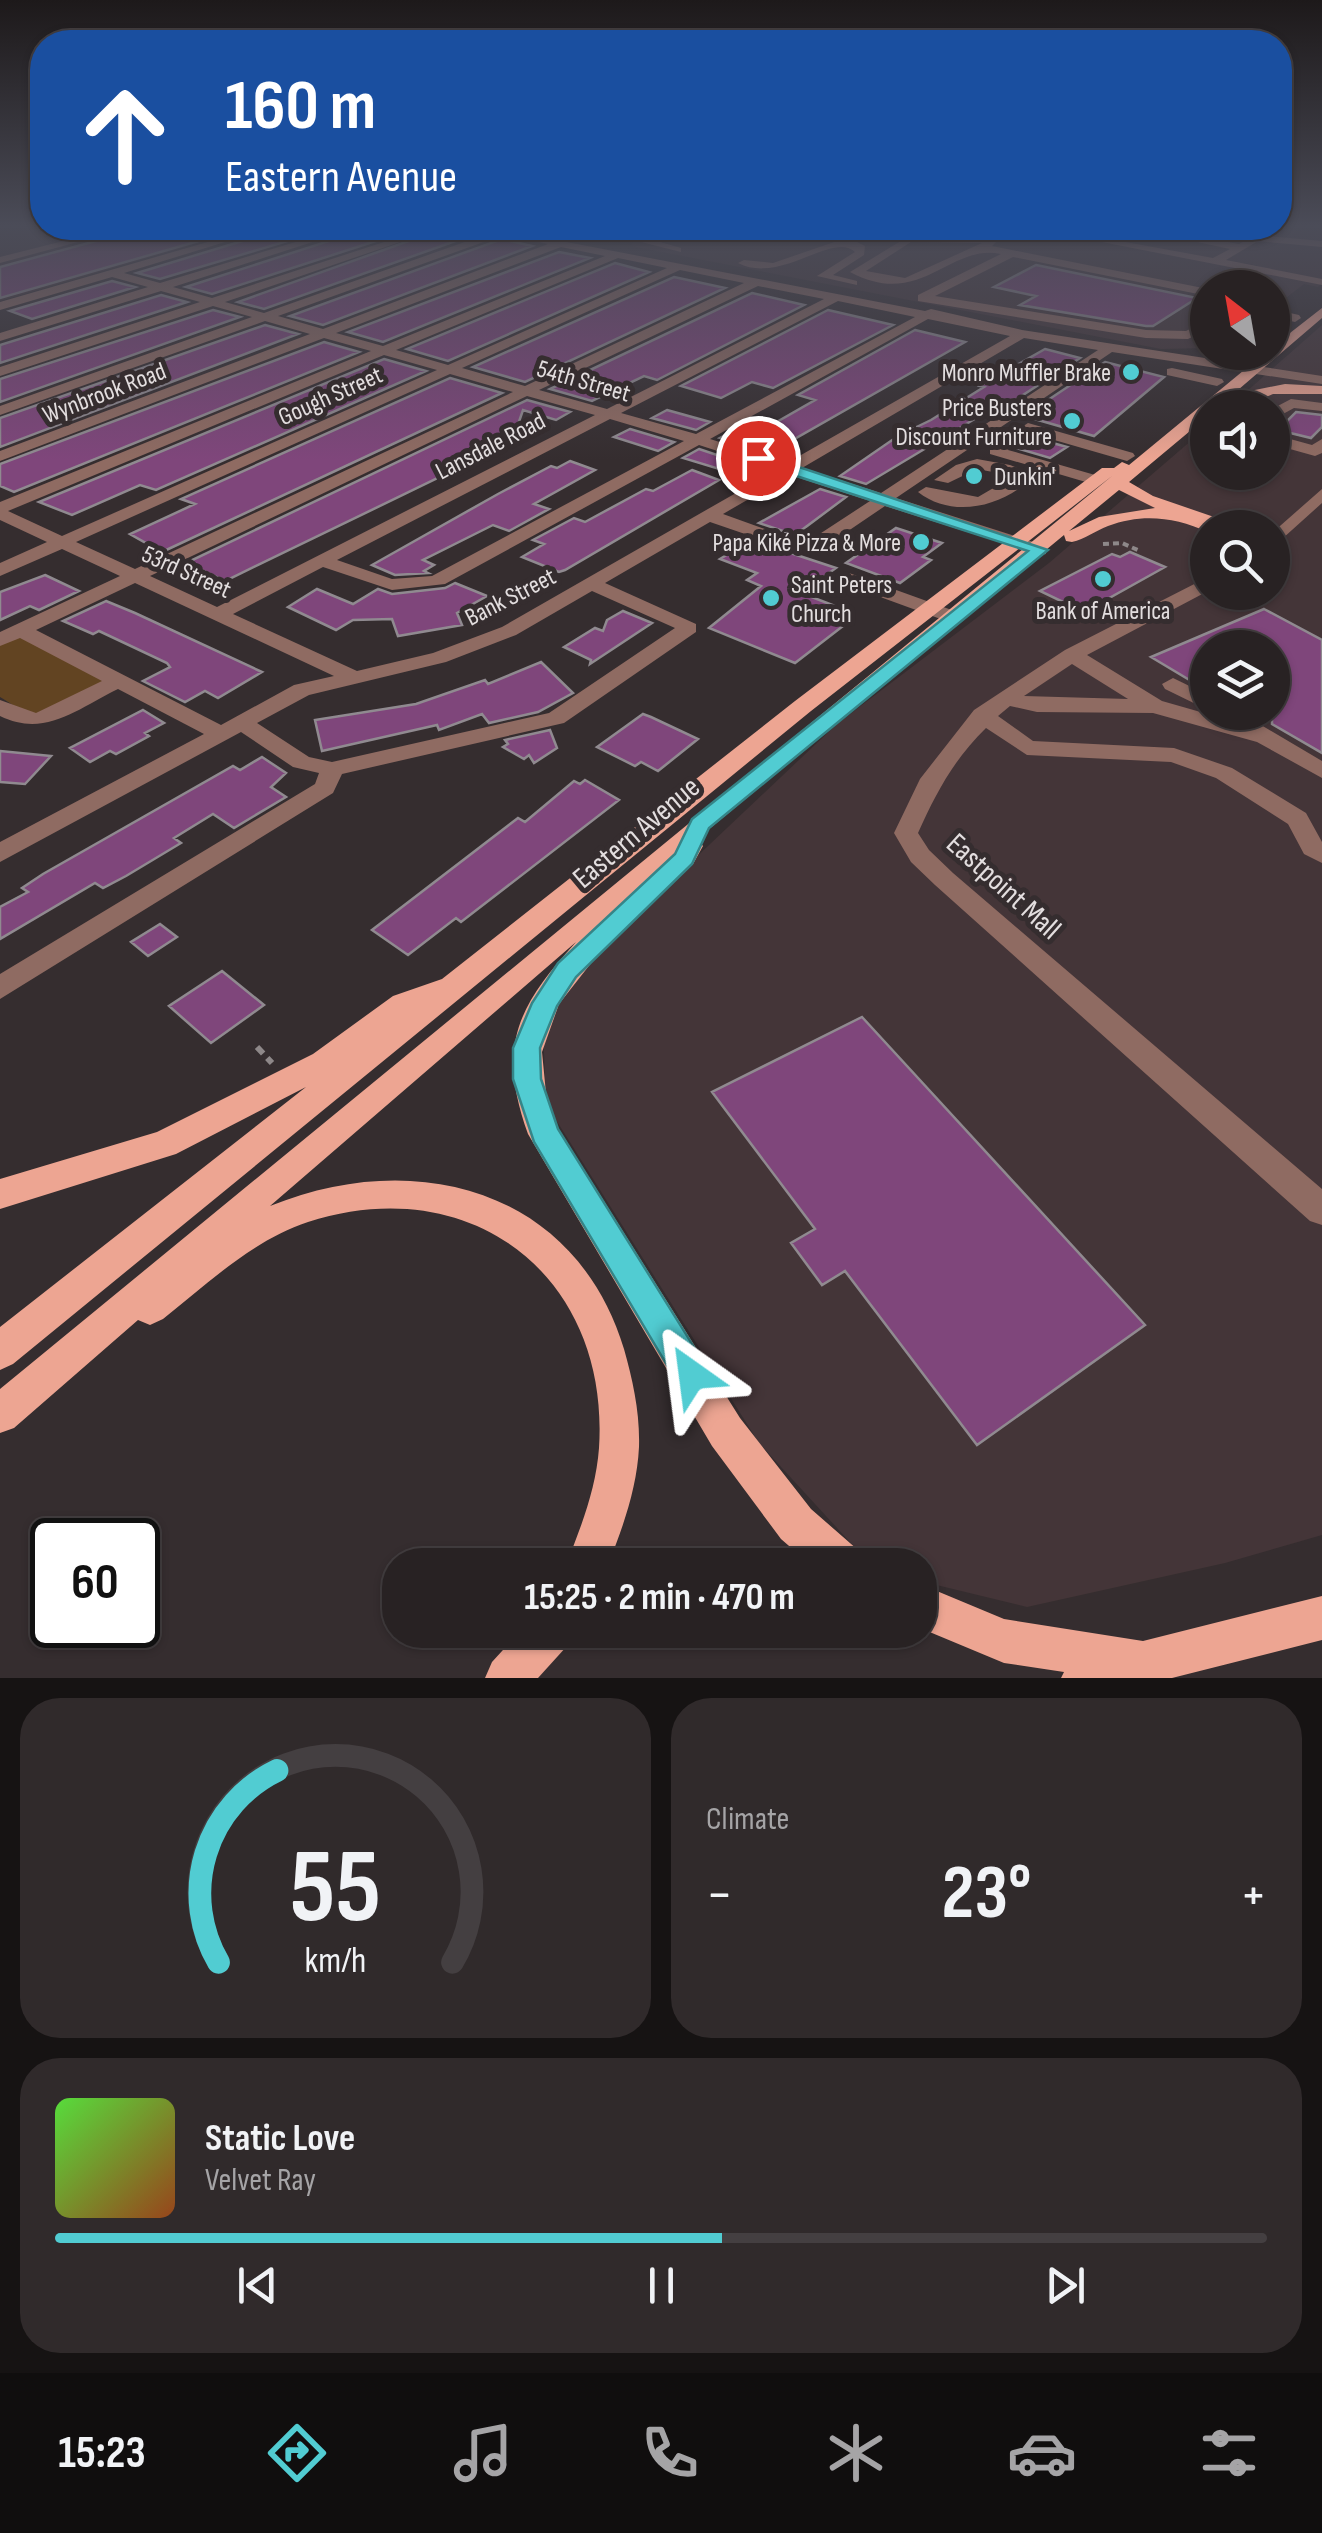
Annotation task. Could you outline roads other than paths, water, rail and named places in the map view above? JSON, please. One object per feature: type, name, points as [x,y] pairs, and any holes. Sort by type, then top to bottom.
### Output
[{"type":"main road","points":[[1290,322],[1313,303]]},
{"type":"main road","name":"Eastern Avenue","points":[[1290,335],[1322,312]]},
{"type":"main road","name":"Eastern Avenue","points":[[1028,546],[1090,485],[1231,370]]},
{"type":"main road","name":"Eastern Avenue","points":[[0,1414],[700,824],[941,613],[1118,483],[1244,370]]},
{"type":"main road","points":[[1271,390],[1322,389]]},
{"type":"main road","points":[[1154,454],[1190,434]]},
{"type":"main road","points":[[1126,457],[1118,483],[1148,500],[1190,515]]},
{"type":"main road","points":[[1028,546],[1061,544],[1111,518],[1190,516]]},
{"type":"main road","name":"Eastern Avenue","points":[[0,1351],[803,706],[941,613]]},
{"type":"main road","points":[[700,824],[684,858],[567,970],[551,993],[526,1048],[527,1079],[544,1134],[726,1432],[796,1524],[824,1548]]},
{"type":"main road","points":[[0,1194],[165,1144],[324,1063],[403,1004],[462,983]]},
{"type":"main road","points":[[0,1423],[244,1235],[322,1202],[427,1193],[492,1211],[536,1239],[574,1276],[606,1337],[618,1404],[617,1468],[594,1548]]},
{"type":"main road","points":[[937,1613],[1004,1641],[1150,1662]]},
{"type":"main road","points":[[1084,1678],[1322,1618]]},
{"type":"main road","points":[[508,1678],[535,1648]]},
{"type":"street","points":[[0,337],[108,303]]},
{"type":"street","points":[[0,372],[207,303]]},
{"type":"street","name":"54th Street","points":[[216,303],[609,413],[1028,546]]},
{"type":"street","points":[[0,411],[304,303]]},
{"type":"street","name":"Wynbrook Road","points":[[0,456],[403,303]]},
{"type":"street","points":[[0,511],[490,303]]},
{"type":"street","name":"Gough Street","points":[[0,570],[596,303]]},
{"type":"street","points":[[10,635],[713,303]]},
{"type":"street","name":"Lansdale Road","points":[[220,612],[823,303]]},
{"type":"street","points":[[901,303],[946,303]]},
{"type":"street","points":[[915,303],[1022,334],[1190,360]]},
{"type":"street","points":[[320,560],[385,586],[401,588],[429,583],[699,440],[928,303]]},
{"type":"street","points":[[950,303],[1146,334],[1190,334]]},
{"type":"street","points":[[1290,317],[1296,318]]},
{"type":"street","name":"Bank Street","points":[[0,853],[302,690],[439,658],[484,643],[1022,334]]},
{"type":"street","points":[[708,516],[778,541],[810,545],[1109,348]]},
{"type":"street","points":[[1129,351],[1130,363],[1217,382]]},
{"type":"street","points":[[1276,370],[1322,389]]},
{"type":"street","points":[[1286,370],[1322,380]]},
{"type":"street","points":[[1290,403],[1322,407]]},
{"type":"street","points":[[1090,485],[996,451],[1028,428],[1126,457]]},
{"type":"street","points":[[1290,443],[1320,449]]},
{"type":"street","points":[[908,507],[965,464],[980,462],[1027,475],[1090,485]]},
{"type":"street","points":[[927,490],[956,502],[989,503],[1027,475]]},
{"type":"street","points":[[1290,525],[1322,494]]},
{"type":"street","name":"53rd Street","points":[[0,511],[351,676]]},
{"type":"street","points":[[849,580],[941,613]]},
{"type":"street","points":[[10,635],[232,728],[301,762],[332,769],[556,718],[689,628],[591,584]]},
{"type":"street","name":"Eastpoint Mall","points":[[1190,593],[1074,656],[993,707],[949,750],[916,806],[906,832],[920,856],[1322,1210]]},
{"type":"street","points":[[1074,656],[1154,706]]},
{"type":"street","points":[[0,707],[26,720],[40,719],[120,680]]},
{"type":"street","points":[[1173,684],[1190,694]]},
{"type":"street","points":[[993,707],[1154,706],[1264,737]]},
{"type":"street","points":[[993,707],[1027,748],[1174,755],[1224,773],[1297,819],[1313,848],[1322,854]]},
{"type":"street","points":[[1252,730],[1322,771]]},
{"type":"street","points":[[0,988],[325,788],[332,769]]},
{"type":"place","name":"Monro Muffler Brake","points":[[1131,372]]},
{"type":"place","name":"Price Busters Discount Furniture","points":[[1072,421]]},
{"type":"place","name":"Dunkin'","points":[[974,476]]},
{"type":"place","name":"Papa Kiké Pizza & More","points":[[921,542]]},
{"type":"place","name":"Bank of America","points":[[1103,579]]},
{"type":"place","name":"Saint Peters Church","points":[[771,598]]}]
